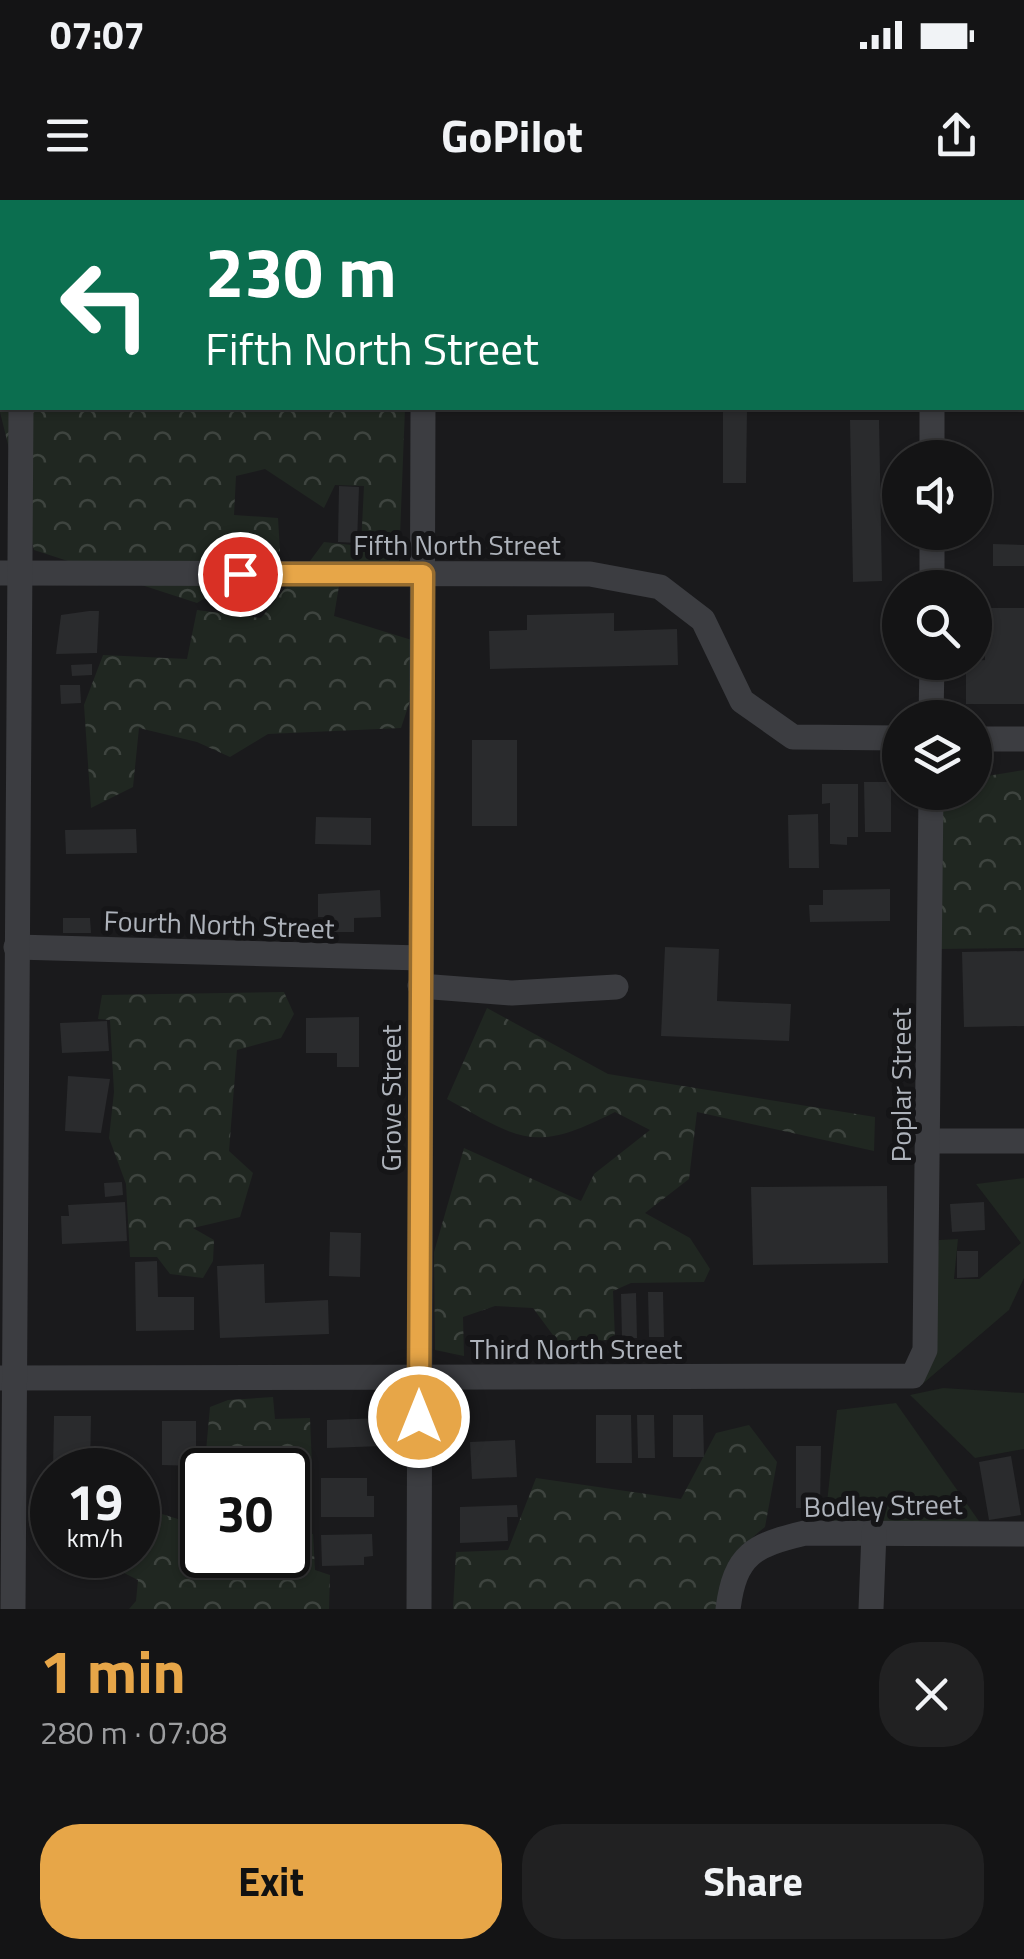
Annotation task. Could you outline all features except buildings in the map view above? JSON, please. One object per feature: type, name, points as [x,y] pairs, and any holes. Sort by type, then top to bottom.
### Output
[{"type":"street","points":[[13,1609],[7,1378],[16,947],[11,574],[21,410]]},
{"type":"street","name":"Grove Street","points":[[418,1609],[423,410]]},
{"type":"street","points":[[932,410],[932,440]]},
{"type":"street","name":"Fifth North Street","points":[[11,574],[590,574],[660,588],[703,620],[742,702],[793,737],[882,738]]},
{"type":"street","points":[[992,739],[1024,739]]},
{"type":"street","name":"Poplar Street","points":[[913,1376],[925,1350],[931,810]]},
{"type":"street","name":"Fourth North Street","points":[[16,947],[421,958]]},
{"type":"street","points":[[420,986],[512,993],[616,987]]},
{"type":"street","points":[[930,1141],[1024,1141]]},
{"type":"street","name":"Third North Street","points":[[7,1378],[913,1376]]},
{"type":"street","points":[[871,1609],[874,1532]]},
{"type":"street","name":"Bodley Street","points":[[728,1609],[738,1566],[756,1546],[805,1533],[1024,1534]]},
{"type":"green space","points":[[405,410],[399,561],[369,582],[310,561],[324,542],[361,546],[364,486],[335,485],[324,508],[265,469],[236,476],[234,515],[278,518],[280,551],[197,603],[34,550],[0,412]]},
{"type":"green space","points":[[294,577],[339,586],[334,616],[415,641],[416,683],[401,728],[268,734],[230,757],[197,742],[139,728],[133,787],[91,808],[84,705],[103,655],[187,659],[197,610],[261,618]]},
{"type":"green space","points":[[1024,770],[1024,948],[936,949],[935,810],[992,810],[992,775]]},
{"type":"green space","points":[[284,992],[294,1014],[281,1038],[237,1050],[229,1151],[253,1173],[240,1217],[193,1228],[214,1240],[213,1261],[203,1278],[170,1274],[157,1257],[130,1257],[126,1184],[109,1138],[114,1092],[110,1020],[98,1019],[102,995]]},
{"type":"green space","points":[[487,1008],[608,1074],[875,1117],[874,1151],[697,1112],[689,1179],[645,1213],[690,1238],[710,1269],[704,1282],[631,1283],[613,1291],[615,1339],[561,1346],[533,1308],[495,1306],[463,1317],[464,1356],[435,1350],[434,1252],[464,1148],[581,1201],[594,1174],[650,1130],[615,1112],[566,1133],[529,1137],[494,1125],[447,1099]]},
{"type":"green space","points":[[1024,1178],[1024,1278],[1009,1310],[919,1387],[939,1240],[958,1239],[954,1279],[979,1279],[1021,1243],[976,1184]]},
{"type":"green space","points":[[943,1388],[1024,1393],[1024,1449],[975,1458],[910,1395]]},
{"type":"green space","points":[[273,1397],[275,1419],[310,1418],[312,1466],[310,1448],[206,1448],[210,1407],[228,1400]]},
{"type":"green space","points":[[896,1403],[981,1524],[825,1521],[837,1410]]},
{"type":"green space","points":[[749,1425],[777,1462],[765,1527],[746,1544],[734,1563],[719,1609],[453,1609],[456,1552],[508,1550],[536,1478],[681,1499],[716,1433]]},
{"type":"green space","points":[[160,1513],[178,1519],[180,1515],[180,1578],[310,1578],[313,1534],[315,1570],[330,1575],[329,1609],[129,1609],[136,1601],[138,1580],[134,1578],[160,1578]]},
{"type":"route","points":[[240,574],[423,574],[419,1417]]}]
